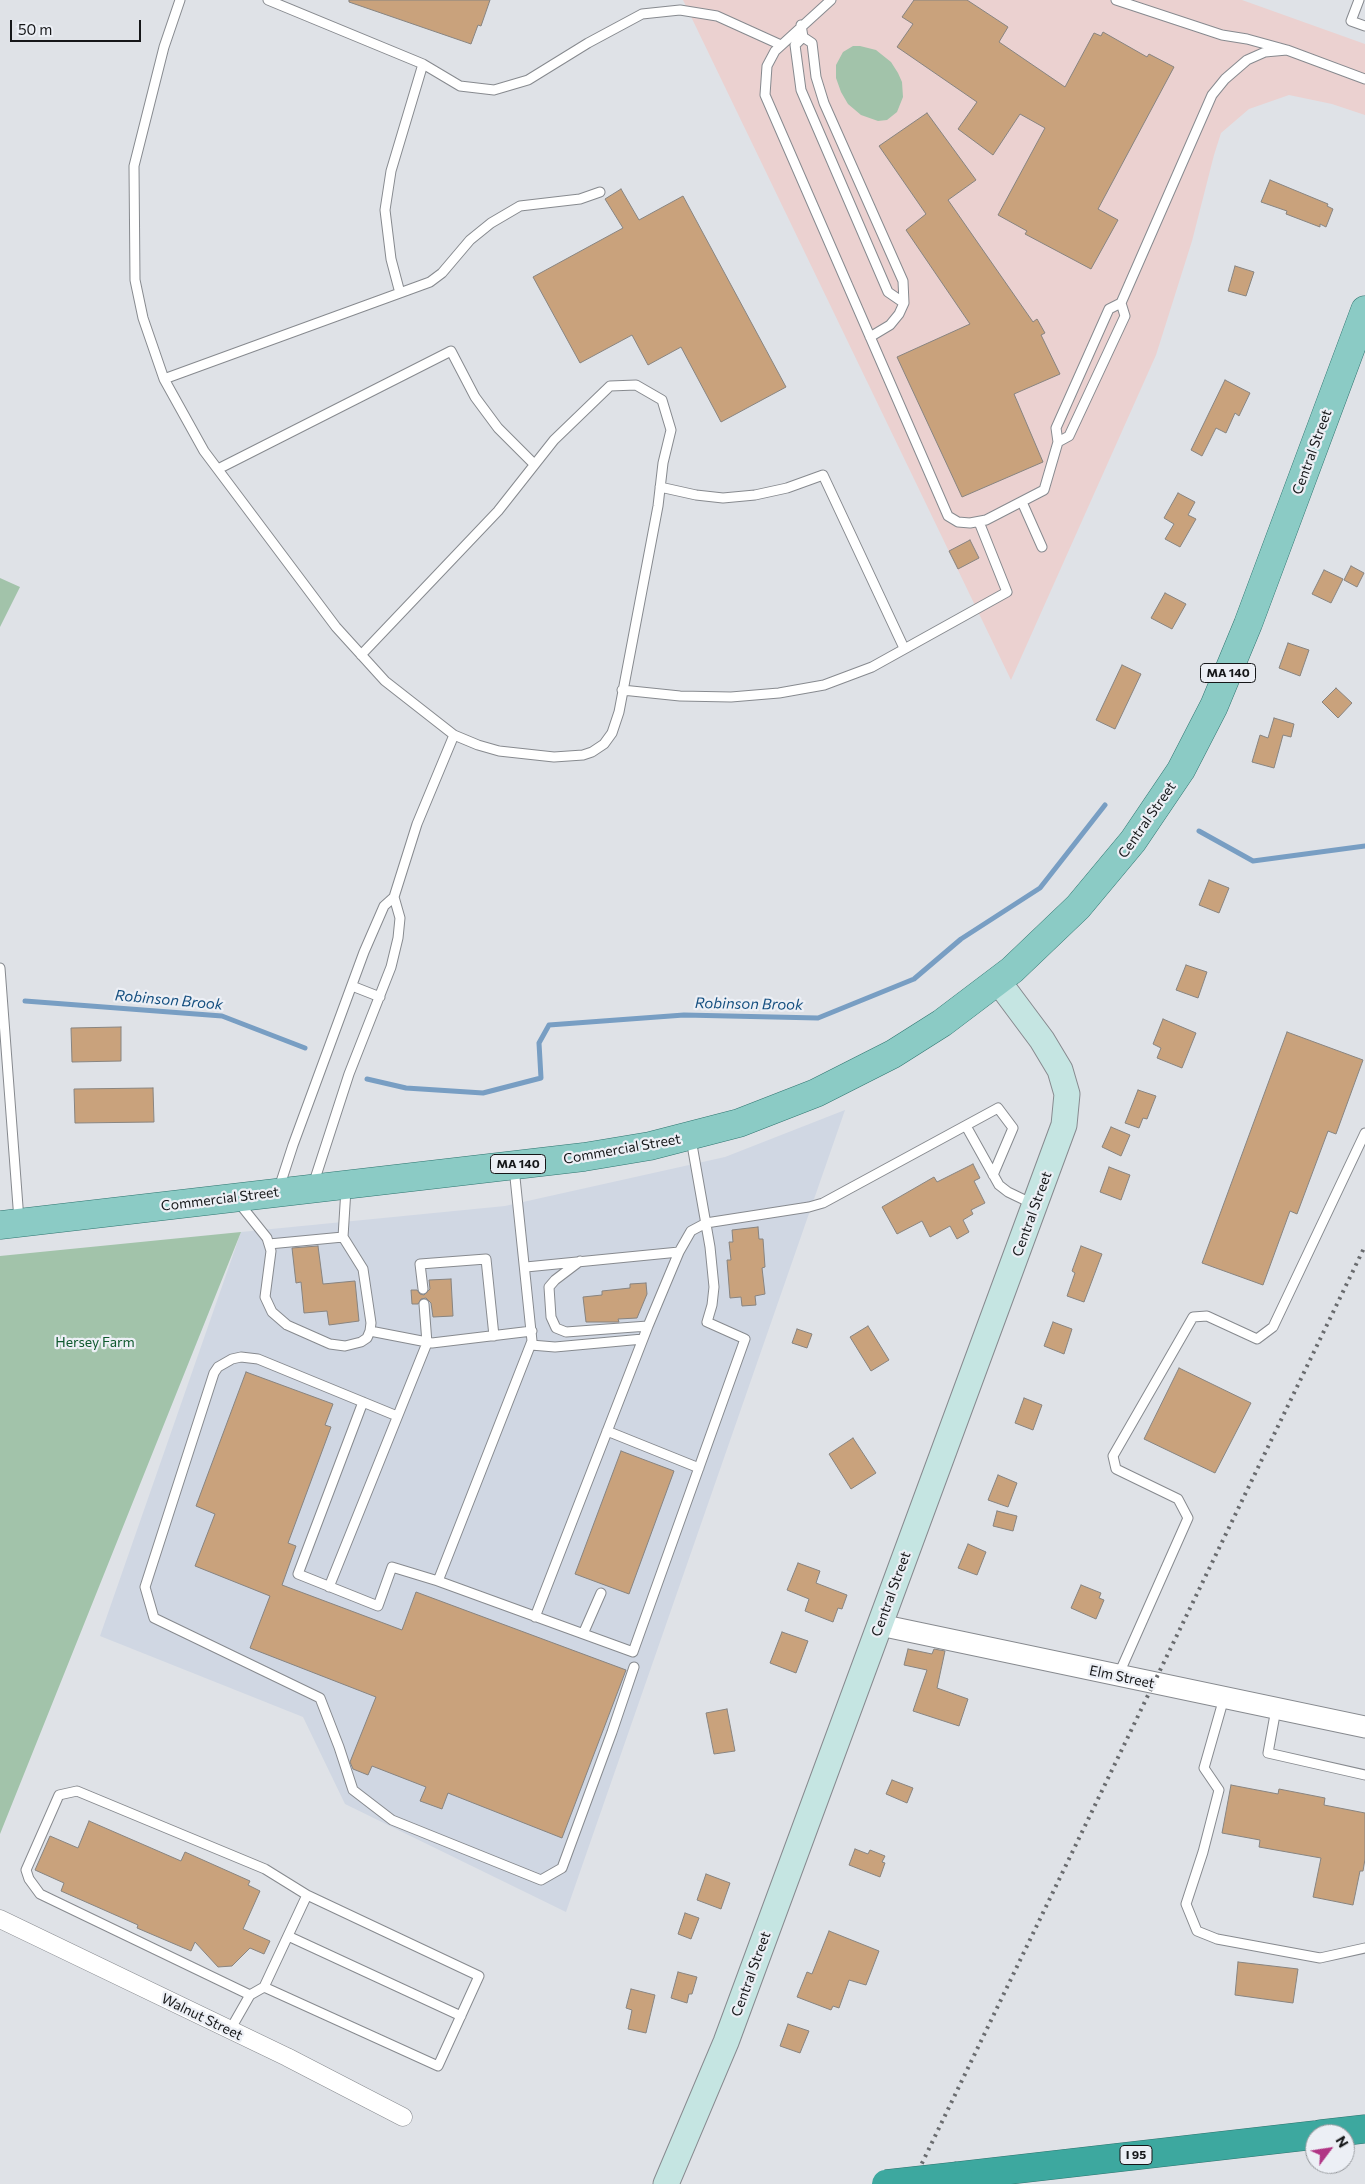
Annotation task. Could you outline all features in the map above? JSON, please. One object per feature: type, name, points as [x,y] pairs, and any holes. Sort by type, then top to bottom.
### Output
[{"type":"highway","name":"I 95","points":[[886,2184],[1305,2136]]},
{"type":"main road","name":"Central Street","points":[[666,2184],[726,2042],[1064,1125],[1067,1094],[1060,1070],[1052,1054],[998,981],[1056,929],[1111,870],[1155,811],[1187,759],[1221,690],[1248,624],[1365,310]]},
{"type":"main road","name":"Commercial Street","points":[[10,1223],[626,1150],[691,1137],[783,1107],[863,1070],[923,1035],[998,981]]},
{"type":"street","name":"Elm Street","points":[[880,1625],[1365,1726]]},
{"type":"street","name":"Walnut Street","points":[[0,1919],[230,2030],[404,2117]]},
{"type":"lane","points":[[180,0],[164,46],[134,166],[135,280],[144,318],[164,379],[192,432],[312,596],[361,655],[397,691],[454,735],[499,751],[554,757],[583,755],[598,749],[612,733],[619,712],[670,430],[662,400],[636,385],[610,386],[554,440],[498,511],[361,655]]},
{"type":"lane","points":[[268,0],[280,2],[423,64],[460,86],[494,90],[528,80],[588,43],[642,14],[680,10],[717,16],[780,46]]},
{"type":"lane","points":[[831,0],[774,51],[767,66],[765,95],[948,516],[958,522],[970,524],[986,520],[1044,490],[1058,442],[1056,428],[1110,309],[1121,303],[1212,95],[1233,71],[1255,55],[1287,50]]},
{"type":"lane","points":[[1116,0],[1222,35],[1247,38],[1287,50],[1365,79]]},
{"type":"lane","points":[[1359,0],[1351,21],[1365,26]]},
{"type":"lane","points":[[801,25],[803,37],[812,43],[816,77],[824,102],[903,281],[904,303],[890,325],[870,337]]},
{"type":"lane","points":[[803,37],[795,45],[801,90],[888,292],[904,303]]},
{"type":"lane","points":[[400,293],[392,259],[385,210],[390,171],[423,64]]},
{"type":"lane","points":[[164,379],[430,282],[470,240],[491,223],[520,206],[580,200],[600,192]]},
{"type":"lane","points":[[1058,442],[1069,436],[1125,316],[1121,303]]},
{"type":"lane","points":[[218,469],[451,351],[475,397],[492,420],[534,464]]},
{"type":"lane","points":[[660,488],[723,498],[755,496],[823,476],[904,648]]},
{"type":"lane","points":[[1022,502],[1042,547]]},
{"type":"lane","points":[[622,690],[680,696],[722,697],[779,693],[824,685],[872,667],[1007,592],[979,522]]},
{"type":"lane","points":[[278,1192],[293,1145],[378,918],[384,906],[394,897],[417,824],[454,735]]},
{"type":"lane","points":[[313,1188],[350,1074],[391,967],[398,938],[400,918],[394,897]]},
{"type":"lane","points":[[0,968],[10,1223]]},
{"type":"lane","points":[[352,986],[380,997]]},
{"type":"lane","points":[[535,1617],[648,1326],[679,1252],[691,1231],[706,1223],[809,1207],[823,1203],[998,1108],[1013,1128],[993,1174]]},
{"type":"lane","points":[[966,1126],[1003,1189],[1035,1205]]},
{"type":"lane","points":[[1118,1676],[1188,1518],[1178,1499],[1116,1469],[1113,1456],[1192,1317],[1207,1316],[1257,1339],[1273,1327],[1365,1133]]},
{"type":"lane","points":[[363,1402],[298,1574],[378,1606],[392,1567],[438,1581],[633,1652],[745,1339],[707,1322],[714,1296],[710,1248],[691,1137]]},
{"type":"lane","points":[[438,1581],[531,1345],[532,1331],[526,1267],[513,1164]]},
{"type":"lane","points":[[234,1197],[260,1226],[269,1244],[270,1258],[265,1297],[276,1317],[287,1325],[337,1346],[361,1342],[370,1331],[365,1275],[360,1262],[342,1237],[347,1184]]},
{"type":"lane","points":[[269,1244],[342,1237]]},
{"type":"lane","points":[[526,1267],[679,1252]]},
{"type":"lane","points":[[422,1289],[420,1264],[486,1259],[494,1336]]},
{"type":"lane","points":[[580,1261],[555,1280],[549,1287],[551,1317],[556,1328],[566,1332],[648,1326]]},
{"type":"lane","points":[[329,1587],[427,1343],[424,1304]]},
{"type":"lane","points":[[370,1331],[427,1343],[532,1331]]},
{"type":"lane","points":[[531,1345],[555,1347],[643,1339]]},
{"type":"lane","points":[[397,1416],[258,1359],[241,1357],[232,1359],[218,1367],[214,1373],[145,1587],[154,1618],[320,1698],[340,1748],[353,1790],[392,1820],[541,1880],[562,1868],[634,1667]]},
{"type":"lane","points":[[607,1431],[699,1468]]},
{"type":"lane","points":[[583,1634],[601,1593]]},
{"type":"lane","points":[[1224,1698],[1204,1768],[1219,1790],[1203,1852],[1186,1904],[1197,1931],[1217,1939],[1320,1958],[1365,1948]]},
{"type":"lane","points":[[1276,1708],[1268,1754],[1365,1775]]},
{"type":"lane","points":[[250,1996],[40,1894],[29,1879],[26,1870],[60,1795],[77,1791],[264,1869],[307,1895],[479,1976],[438,2066],[264,1987]]},
{"type":"lane","points":[[230,2030],[250,1996],[264,1987],[307,1895]]},
{"type":"lane","points":[[288,1936],[461,2016]]},
{"type":"shaded area","points":[[683,0],[1242,0],[1365,44],[1365,115],[1332,104],[1289,95],[1249,109],[1221,133],[1192,241],[1156,355],[1011,680]]},
{"type":"shaded area","points":[[845,1110],[566,1912],[345,1804],[303,1717],[100,1636],[241,1232],[505,1206],[725,1157]]},
{"type":"green space","points":[[853,46],[876,50],[891,62],[898,73],[902,82],[903,97],[897,112],[887,120],[878,121],[861,115],[848,104],[841,92],[836,78],[836,65],[843,52]]},
{"type":"green space","points":[[0,578],[20,587],[0,627]]},
{"type":"green space","name":"Hersey Farm","points":[[241,1232],[0,1834],[0,1256]]},
{"type":"building","points":[[349,0],[490,0],[481,26],[478,25],[471,44],[349,2]]},
{"type":"building","points":[[914,0],[967,0],[1008,27],[999,42],[1065,87],[1094,33],[1101,36],[1103,32],[1147,57],[1149,54],[1174,67],[1098,209],[1118,220],[1091,269],[1025,234],[1027,231],[998,215],[1045,128],[1020,114],[993,155],[958,129],[977,102],[897,47],[913,24],[902,17]]},
{"type":"building","points":[[927,113],[976,180],[948,200],[1033,322],[1037,319],[1045,333],[1041,335],[1060,374],[1014,394],[1043,462],[962,497],[897,357],[970,324],[906,230],[926,214],[879,146]]},
{"type":"building","points":[[1270,180],[1328,204],[1327,206],[1333,209],[1326,227],[1320,224],[1320,227],[1286,214],[1287,211],[1261,202]]},
{"type":"building","points":[[621,189],[639,220],[683,196],[786,387],[721,422],[681,347],[648,365],[632,335],[580,363],[533,277],[623,228],[605,199]]},
{"type":"building","points":[[1235,266],[1254,272],[1246,296],[1228,291]]},
{"type":"building","points":[[1225,380],[1250,393],[1239,416],[1235,413],[1226,433],[1216,428],[1202,456],[1191,450]]},
{"type":"building","points":[[1178,493],[1195,502],[1188,515],[1196,519],[1180,547],[1165,539],[1174,524],[1164,518]]},
{"type":"building","points":[[970,540],[979,558],[958,569],[949,551]]},
{"type":"building","points":[[1351,566],[1364,573],[1357,587],[1344,580]]},
{"type":"building","points":[[1324,570],[1343,579],[1331,603],[1312,594]]},
{"type":"building","points":[[1165,593],[1186,604],[1172,629],[1151,618]]},
{"type":"building","points":[[1288,643],[1309,650],[1300,676],[1279,668]]},
{"type":"building","points":[[1122,665],[1141,674],[1115,729],[1096,720]]},
{"type":"building","points":[[1336,688],[1352,703],[1338,718],[1322,702]]},
{"type":"building","points":[[1274,718],[1294,724],[1291,737],[1283,735],[1274,768],[1252,762],[1260,735],[1268,738]]},
{"type":"building","points":[[1209,880],[1229,888],[1219,913],[1199,905]]},
{"type":"building","points":[[1186,965],[1207,972],[1198,998],[1176,990]]},
{"type":"building","points":[[1163,1019],[1196,1033],[1182,1068],[1157,1058],[1161,1048],[1153,1044]]},
{"type":"building","points":[[121,1027],[121,1061],[72,1062],[71,1028]]},
{"type":"building","points":[[1287,1032],[1363,1060],[1336,1134],[1328,1131],[1297,1214],[1290,1211],[1263,1285],[1202,1263]]},
{"type":"building","points":[[153,1088],[154,1122],[75,1123],[74,1089]]},
{"type":"building","points":[[1138,1090],[1156,1096],[1147,1119],[1143,1118],[1139,1128],[1125,1123]]},
{"type":"building","points":[[1111,1127],[1130,1135],[1121,1156],[1102,1147]]},
{"type":"building","points":[[973,1164],[980,1178],[974,1181],[985,1203],[971,1210],[973,1214],[963,1220],[969,1232],[957,1239],[950,1226],[930,1237],[922,1221],[897,1234],[882,1207],[934,1177],[937,1182]]},
{"type":"building","points":[[1109,1167],[1130,1175],[1121,1200],[1100,1192]]},
{"type":"building","points":[[758,1227],[759,1239],[763,1239],[765,1267],[762,1268],[765,1294],[755,1296],[756,1305],[742,1306],[741,1297],[730,1298],[727,1260],[731,1260],[729,1242],[733,1242],[732,1230]]},
{"type":"building","points":[[318,1246],[323,1284],[355,1281],[359,1321],[329,1325],[327,1311],[304,1313],[301,1282],[296,1283],[292,1248]]},
{"type":"building","points":[[1081,1246],[1102,1254],[1084,1302],[1067,1296],[1075,1273],[1072,1271]]},
{"type":"building","points":[[451,1279],[453,1316],[433,1317],[431,1303],[426,1298],[421,1299],[418,1304],[412,1304],[411,1290],[417,1290],[420,1294],[424,1295],[430,1289],[429,1280]]},
{"type":"building","points":[[646,1283],[647,1294],[637,1318],[618,1319],[619,1322],[586,1322],[583,1297],[602,1295],[602,1291],[630,1288],[630,1284]]},
{"type":"building","points":[[1053,1322],[1072,1329],[1064,1354],[1044,1346]]},
{"type":"building","points":[[868,1326],[889,1360],[871,1371],[850,1337]]},
{"type":"building","points":[[797,1329],[812,1334],[807,1348],[792,1343]]},
{"type":"building","points":[[1179,1368],[1251,1403],[1215,1473],[1144,1439]]},
{"type":"building","points":[[246,1372],[333,1404],[325,1425],[331,1427],[288,1543],[296,1546],[282,1585],[402,1630],[416,1592],[626,1670],[562,1838],[448,1793],[442,1809],[420,1801],[426,1787],[372,1766],[368,1775],[353,1769],[350,1762],[376,1697],[250,1648],[270,1596],[195,1566],[215,1514],[196,1506]]},
{"type":"building","points":[[1024,1398],[1042,1405],[1033,1430],[1015,1423]]},
{"type":"building","points":[[853,1438],[876,1473],[851,1489],[829,1454]]},
{"type":"building","points":[[621,1451],[674,1471],[629,1594],[575,1574]]},
{"type":"building","points":[[998,1475],[1017,1483],[1008,1507],[988,1500]]},
{"type":"building","points":[[997,1511],[1017,1516],[1013,1531],[993,1526]]},
{"type":"building","points":[[968,1544],[986,1552],[977,1575],[958,1568]]},
{"type":"building","points":[[798,1563],[820,1571],[816,1583],[847,1595],[842,1609],[838,1608],[833,1622],[805,1611],[809,1599],[787,1590]]},
{"type":"building","points":[[1081,1585],[1101,1593],[1099,1598],[1104,1600],[1096,1619],[1071,1608]]},
{"type":"building","points":[[782,1632],[808,1641],[796,1673],[770,1663]]},
{"type":"building","points":[[908,1649],[932,1654],[934,1649],[945,1651],[937,1688],[968,1699],[959,1726],[913,1711],[927,1670],[904,1665]]},
{"type":"building","points":[[727,1709],[735,1751],[714,1754],[706,1713]]},
{"type":"building","points":[[892,1780],[913,1788],[907,1803],[886,1794]]},
{"type":"building","points":[[1231,1785],[1278,1794],[1279,1789],[1325,1798],[1324,1805],[1365,1813],[1365,1859],[1363,1871],[1360,1871],[1353,1905],[1313,1897],[1321,1858],[1259,1847],[1260,1840],[1222,1833]]},
{"type":"building","points":[[89,1821],[181,1861],[185,1852],[250,1881],[248,1885],[260,1891],[243,1929],[270,1941],[264,1954],[250,1948],[232,1966],[218,1967],[195,1942],[191,1951],[137,1928],[138,1925],[61,1891],[64,1883],[35,1870],[50,1836],[78,1848]]},
{"type":"building","points":[[855,1849],[868,1854],[870,1850],[885,1856],[882,1862],[885,1863],[880,1877],[849,1865]]},
{"type":"building","points":[[706,1874],[730,1883],[721,1909],[697,1900]]},
{"type":"building","points":[[685,1913],[699,1918],[691,1939],[678,1934]]},
{"type":"building","points":[[829,1931],[879,1951],[866,1985],[849,1980],[839,2008],[833,2006],[831,2010],[797,1997],[807,1972],[812,1974]]},
{"type":"building","points":[[1238,1962],[1298,1969],[1293,2003],[1235,1995]]},
{"type":"building","points":[[678,1972],[697,1977],[687,2003],[671,1998]]},
{"type":"building","points":[[631,1989],[655,1995],[646,2033],[628,2029],[632,2010],[626,2008]]},
{"type":"building","points":[[788,2024],[809,2031],[800,2053],[780,2046]]},
{"type":"waterway","name":"Robinson Brook","points":[[367,1079],[406,1088],[483,1093],[541,1078],[539,1043],[549,1025],[684,1015],[818,1018],[914,979],[961,939],[1040,888],[1105,805]]},
{"type":"waterway","name":"Robinson Brook","points":[[1199,831],[1253,861],[1365,846]]},
{"type":"waterway","name":"Robinson Brook","points":[[25,1001],[222,1016],[305,1048]]},
{"type":"railway","points":[[912,2184],[1365,1246]]}]
